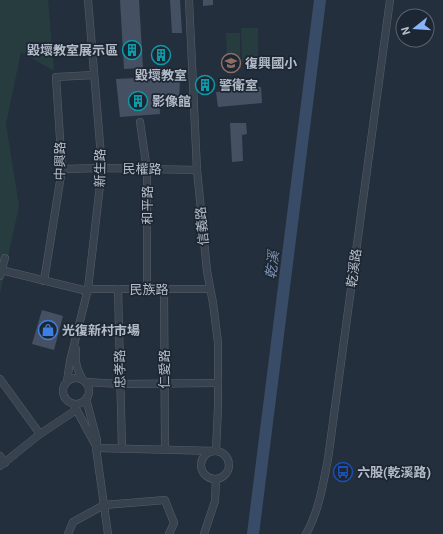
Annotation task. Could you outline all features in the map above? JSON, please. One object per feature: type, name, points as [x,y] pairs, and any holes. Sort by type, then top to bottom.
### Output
[{"type":"street","name":"新生路","points":[[88,0],[102,168],[87,290],[70,361],[67,381],[63,388],[63,392],[66,400],[75,407],[96,448],[108,534]]},
{"type":"street","name":"信義路","points":[[189,0],[197,170],[206,271],[218,343],[216,451]]},
{"type":"street","name":"乾溪路","points":[[306,534],[313,522],[328,459],[390,0]]},
{"type":"street","name":"中興路","points":[[44,281],[62,169],[56,77],[94,75]]},
{"type":"street","name":"和平路","points":[[140,122],[147,170],[147,289]]},
{"type":"street","name":"民權路","points":[[62,169],[102,168],[197,170]]},
{"type":"street","points":[[1,273],[5,258]]},
{"type":"street","name":"民族路","points":[[1,273],[87,290],[210,289]]},
{"type":"street","name":"忠孝路","points":[[118,289],[122,448]]},
{"type":"street","name":"仁愛路","points":[[164,289],[165,449]]},
{"type":"street","name":"新生路","points":[[76,335],[76,363],[78,371],[89,389],[86,399],[97,440],[96,448]]},
{"type":"street","points":[[0,378],[40,434]]},
{"type":"street","points":[[67,381],[75,378],[84,381],[120,384],[218,383]]},
{"type":"street","points":[[0,456],[2,464],[86,399]]},
{"type":"street","points":[[96,448],[165,449],[216,451],[220,452],[228,458],[229,467],[228,472],[225,475],[216,479],[204,473],[201,465],[204,456],[211,451],[216,451]]},
{"type":"street","points":[[204,534],[215,501],[216,479]]},
{"type":"street","points":[[68,534],[73,522],[104,505],[165,500],[174,523],[169,534]]},
{"type":"green space","points":[[0,0],[48,0],[54,71],[21,52],[6,124],[19,206],[0,294]]},
{"type":"green space","points":[[241,28],[258,28],[258,62],[242,62]]},
{"type":"green space","points":[[226,33],[240,33],[240,59],[227,58]]},
{"type":"building","name":"毀壞教室展示區","points":[[120,0],[139,0],[143,68],[124,69]]},
{"type":"building","points":[[170,0],[180,0],[182,33],[172,33]]},
{"type":"building","points":[[203,0],[213,0],[213,5],[203,6]]},
{"type":"building","name":"毀壞教室","points":[[169,52],[169,57],[154,58],[153,53]]},
{"type":"building","name":"影像館","points":[[156,77],[180,80],[179,101],[171,104],[159,100],[160,114],[120,117],[116,79]]},
{"type":"building","name":"警衛室","points":[[210,81],[211,85],[209,88],[198,85],[198,82]]},
{"type":"building","points":[[261,87],[262,103],[218,107],[216,92]]},
{"type":"building","points":[[230,123],[246,123],[247,134],[242,135],[243,161],[232,162]]},
{"type":"building","name":"光復新村市場","points":[[42,310],[63,316],[54,350],[32,344]]},
{"type":"waterway","name":"乾溪","points":[[253,534],[320,0]]},
{"type":"place","name":"毀壞教室展示區","points":[[132,50]]},
{"type":"place","name":"毀壞教室","points":[[161,55]]},
{"type":"place","name":"復興國小","points":[[231,63]]},
{"type":"place","name":"警衛室","points":[[205,85]]},
{"type":"place","name":"影像館","points":[[138,101]]},
{"type":"place","name":"光復新村市場","points":[[48,330]]},
{"type":"place","name":"六股(乾溪路)","points":[[343,472]]}]
